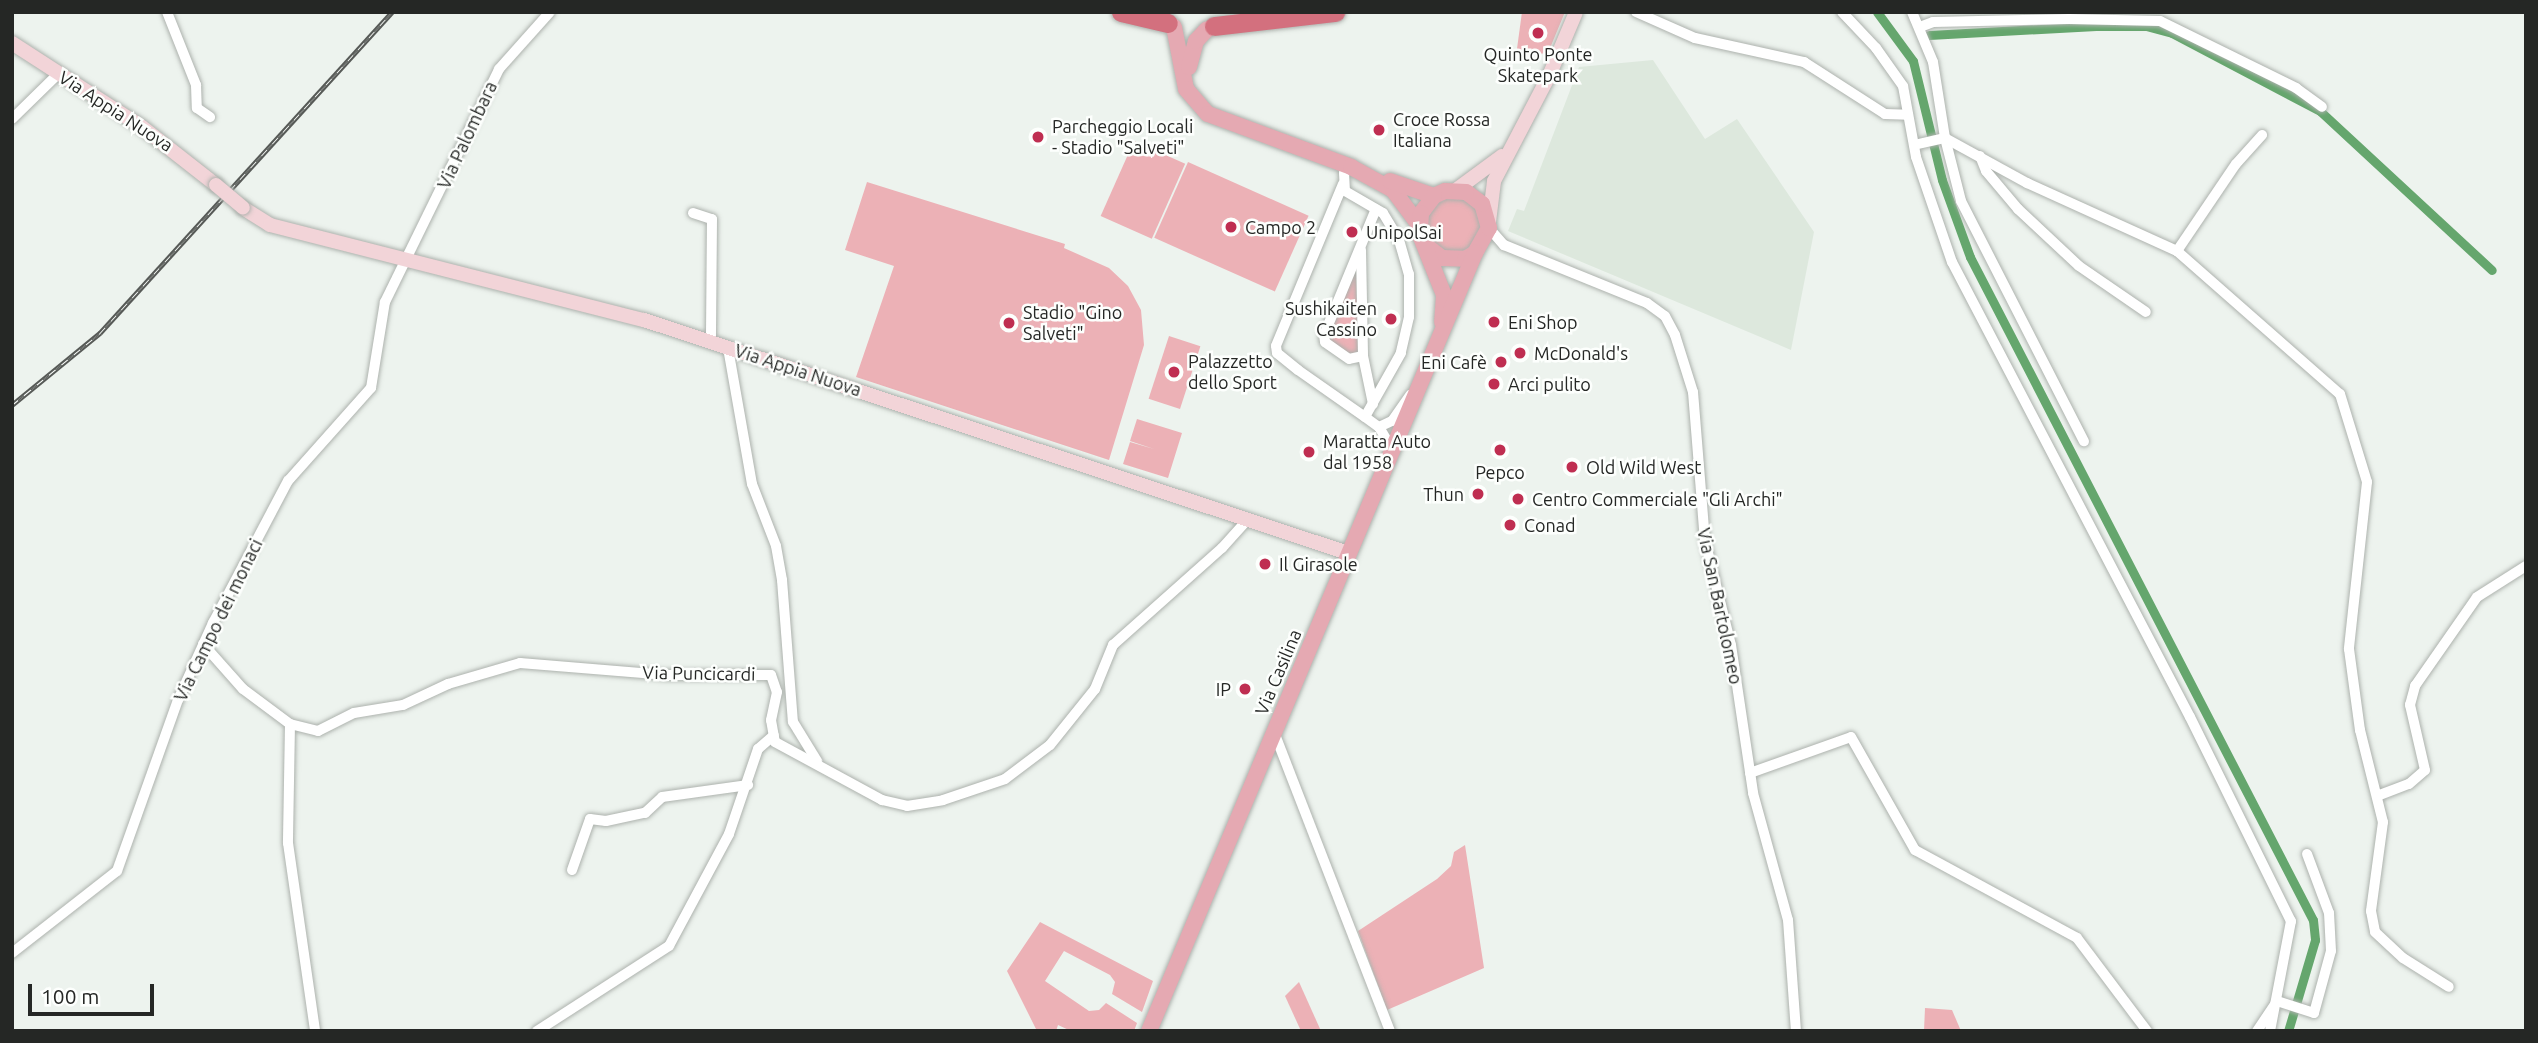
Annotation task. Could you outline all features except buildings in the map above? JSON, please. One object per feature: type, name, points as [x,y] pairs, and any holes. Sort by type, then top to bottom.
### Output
[{"type":"highway","points":[[1121,12],[1166,21]]},
{"type":"highway","points":[[1211,27],[1335,12]]},
{"type":"main road","points":[[1231,12],[1211,27],[1190,55],[1189,72],[1193,86],[1212,108],[1300,138],[1394,187]]},
{"type":"main road","points":[[1211,27],[1166,21],[1186,89],[1208,114],[1351,167],[1394,187],[1434,196],[1457,190],[1475,197],[1489,225]]},
{"type":"main road","name":"Via Casilina","points":[[1394,187],[1419,225],[1444,295],[1441,327]]},
{"type":"main road","points":[[1419,225],[1421,213],[1434,196]]},
{"type":"main road","name":"Via Casilina","points":[[1149,1031],[1441,327],[1489,225]]},
{"type":"main road","points":[[1424,244],[1442,258],[1465,259],[1478,250]]},
{"type":"street","points":[[167,12],[196,85],[197,108],[210,117]]},
{"type":"street","name":"Via Palombara","points":[[406,264],[499,69],[550,12]]},
{"type":"street","points":[[1478,250],[1504,244],[1489,225],[1494,181],[1576,12]]},
{"type":"street","points":[[1636,12],[1695,38],[1804,62],[1885,114],[1908,115]]},
{"type":"street","points":[[1842,12],[1903,86],[1914,145],[1952,262],[2190,717],[2291,921],[2270,1031]]},
{"type":"street","points":[[1912,12],[1920,26],[1943,104],[1945,138],[1961,201],[2084,441]]},
{"type":"street","points":[[1920,26],[1933,22],[2069,19],[2160,21],[2322,107]]},
{"type":"street","name":"Via Appia Nuova","points":[[12,43],[170,146],[243,208],[270,225],[406,264],[582,301],[1348,553]]},
{"type":"street","points":[[12,119],[59,73]]},
{"type":"street","points":[[2177,251],[2236,164],[2262,135]]},
{"type":"street","points":[[1914,145],[1945,138],[1979,153],[2027,183],[2177,251],[2340,394],[2367,482],[2349,649],[2360,730],[2384,828],[2371,911],[2375,932],[2403,958],[2449,986]]},
{"type":"street","points":[[1457,190],[1483,174],[1513,145]]},
{"type":"street","points":[[1979,153],[1986,171],[2018,209],[2080,266],[2146,312]]},
{"type":"street","points":[[1351,167],[1344,173],[1343,183],[1276,346],[1277,353],[1298,370],[1379,427],[1391,447]]},
{"type":"street","points":[[1343,183],[1345,191],[1376,209],[1399,240],[1410,294],[1401,353],[1365,417]]},
{"type":"street","points":[[1363,356],[1349,359],[1323,340],[1376,209]]},
{"type":"street","points":[[693,214],[712,219],[711,342]]},
{"type":"street","points":[[1361,244],[1363,356],[1373,404]]},
{"type":"street","name":"Via San Bartolomeo","points":[[1504,244],[1647,303],[1671,325],[1693,392],[1705,541],[1731,645],[1750,773],[1788,920],[1796,1031]]},
{"type":"street","name":"Via Campo dei monaci","points":[[12,953],[117,871],[178,700],[203,645],[288,481],[371,388],[385,302],[406,264]]},
{"type":"street","points":[[729,348],[752,484],[776,545],[782,580],[793,722],[823,768]]},
{"type":"street","points":[[1379,427],[1392,421],[1416,387]]},
{"type":"street","points":[[774,735],[775,743],[882,800],[907,806],[943,800],[1005,779],[1050,744],[1074,718],[1095,689],[1113,645],[1222,548],[1248,519]]},
{"type":"street","points":[[2377,796],[2409,784],[2425,770],[2410,705],[2415,686],[2472,602],[2526,566]]},
{"type":"street","name":"Via Puncicardi","points":[[203,645],[243,689],[290,724],[318,731],[354,713],[402,705],[449,684],[520,663],[664,675],[771,675],[777,692],[771,720],[774,735]]},
{"type":"street","points":[[290,724],[288,844],[315,1031]]},
{"type":"street","points":[[1273,732],[1390,1031]]},
{"type":"street","points":[[537,1031],[669,947],[707,880],[748,785],[758,749],[774,735]]},
{"type":"street","points":[[1750,773],[1851,737],[1915,850],[2077,938],[2147,1031]]},
{"type":"street","points":[[572,870],[590,819],[606,821],[645,813],[662,797],[748,785]]},
{"type":"street","points":[[2277,1001],[2314,1013],[2331,951],[2329,913],[2307,855]]},
{"type":"street","points":[[2257,1031],[2277,1001]]},
{"type":"shaded area","name":"Quinto Ponte Skatepark","points":[[1522,12],[1565,12],[1548,53],[1516,56]]},
{"type":"shaded area","points":[[1653,60],[1705,139],[1737,119],[1814,232],[1791,350],[1508,231],[1517,209],[1524,211],[1579,67]]},
{"type":"shaded area","points":[[1134,141],[1185,164],[1152,239],[1101,216]]},
{"type":"shaded area","name":"Campo 2","points":[[1188,162],[1309,216],[1275,292],[1154,238]]},
{"type":"shaded area","name":"Stadio \"Gino Salveti\"","points":[[867,182],[1065,244],[1064,248],[1109,268],[1128,286],[1141,310],[1144,345],[1109,460],[856,377],[894,266],[845,250]]},
{"type":"shaded area","points":[[1452,195],[1468,200],[1476,208],[1481,224],[1476,240],[1468,248],[1452,253],[1436,248],[1428,240],[1423,224],[1428,208],[1436,200]]},
{"type":"shaded area","points":[[1356,269],[1358,352],[1349,354],[1327,339]]},
{"type":"shaded area","name":"Palazzetto dello Sport","points":[[1169,336],[1200,346],[1180,409],[1149,399]]},
{"type":"shaded area","points":[[1137,419],[1182,433],[1168,478],[1123,464],[1130,442],[1154,449],[1130,441]]},
{"type":"shaded area","points":[[1465,845],[1484,968],[1387,1010],[1358,931],[1437,879],[1451,866],[1454,852]]},
{"type":"shaded area","points":[[1040,922],[1153,981],[1142,1012],[1112,994],[1115,982],[1110,975],[1064,951],[1045,981],[1089,1011],[1099,1010],[1106,1003],[1137,1023],[1134,1031],[1071,1031],[1058,1025],[1056,1031],[1037,1031],[1007,971]]},
{"type":"shaded area","points":[[1299,982],[1321,1031],[1301,1031],[1285,996]]},
{"type":"shaded area","points":[[1925,1008],[1952,1010],[1961,1031],[1924,1031]]},
{"type":"waterway","points":[[1877,12],[1913,61],[1942,180],[1970,257],[2313,920],[2315,940],[2288,1031]]},
{"type":"waterway","points":[[1929,35],[2096,26],[2146,26],[2172,33],[2320,111],[2492,270]]},
{"type":"railway","points":[[12,405],[100,333],[392,12]]},
{"type":"place","name":"Quinto Ponte Skatepark","points":[[1538,33]]},
{"type":"place","name":"Croce Rossa Italiana","points":[[1379,130]]},
{"type":"place","name":"Parcheggio Locali - Stadio \"Salveti\"","points":[[1038,137]]},
{"type":"place","name":"Campo 2","points":[[1231,227]]},
{"type":"place","name":"UnipolSai","points":[[1352,232]]},
{"type":"place","name":"Sushikaiten Cassino","points":[[1391,319]]},
{"type":"place","name":"Eni Shop","points":[[1494,322]]},
{"type":"place","name":"Stadio \"Gino Salveti\"","points":[[1009,323]]},
{"type":"place","name":"McDonald's","points":[[1520,353]]},
{"type":"place","name":"Eni Cafè","points":[[1501,362]]},
{"type":"place","name":"Palazzetto dello Sport","points":[[1174,372]]},
{"type":"place","name":"Arci pulito","points":[[1494,384]]},
{"type":"place","name":"Pepco","points":[[1500,450]]},
{"type":"place","name":"Maratta Auto dal 1958","points":[[1309,452]]},
{"type":"place","name":"Old Wild West","points":[[1572,467]]},
{"type":"place","name":"Thun","points":[[1478,494]]},
{"type":"place","name":"Centro Commerciale \"Gli Archi\"","points":[[1518,499]]},
{"type":"place","name":"Conad","points":[[1510,525]]},
{"type":"place","name":"Il Girasole","points":[[1265,564]]},
{"type":"place","name":"IP","points":[[1245,689]]}]
